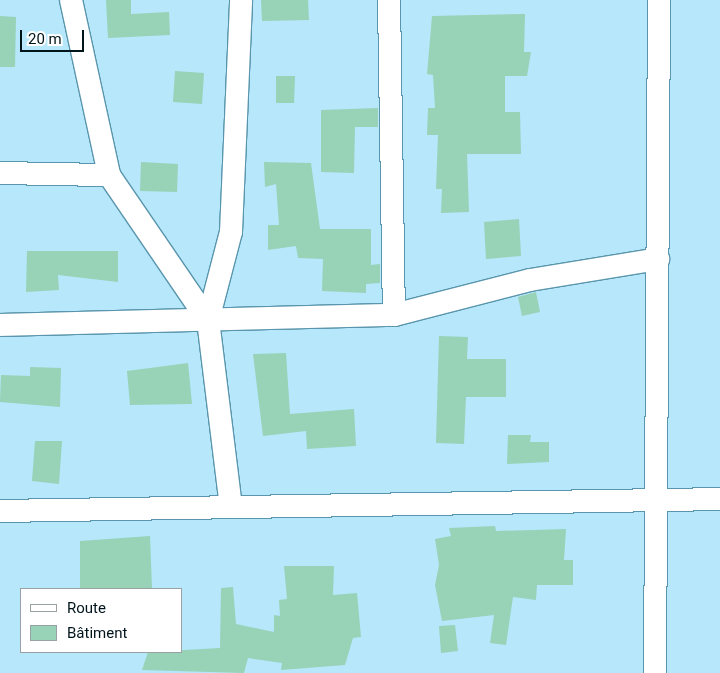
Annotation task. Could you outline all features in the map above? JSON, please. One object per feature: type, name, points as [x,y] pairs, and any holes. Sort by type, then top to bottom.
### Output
[{"type":"street","points":[[71,0],[110,175],[208,320]]},
{"type":"street","points":[[231,507],[208,320],[231,232],[241,0]]},
{"type":"street","points":[[389,0],[394,315]]},
{"type":"street","points":[[655,673],[658,0]]},
{"type":"street","points":[[0,173],[110,175]]},
{"type":"street","points":[[0,325],[394,315],[530,280],[658,259]]},
{"type":"street","points":[[0,511],[720,499]]},
{"type":"building","points":[[106,0],[131,0],[131,14],[169,12],[170,35],[108,38]]},
{"type":"building","points":[[261,0],[308,0],[309,20],[262,21]]},
{"type":"building","points":[[525,14],[524,52],[531,52],[527,76],[505,76],[505,112],[520,112],[521,154],[467,154],[469,212],[441,213],[442,189],[436,189],[438,135],[427,135],[428,108],[435,108],[433,75],[427,74],[432,16]]},
{"type":"building","points":[[0,16],[16,17],[15,67],[0,67]]},
{"type":"building","points":[[175,71],[204,73],[202,104],[173,102]]},
{"type":"building","points":[[276,76],[295,76],[294,103],[276,103]]},
{"type":"building","points":[[378,108],[378,127],[355,127],[354,173],[321,172],[321,110]]},
{"type":"building","points":[[141,162],[178,164],[177,192],[140,191]]},
{"type":"building","points":[[264,162],[311,163],[320,229],[371,229],[371,265],[380,264],[380,283],[366,284],[366,293],[322,291],[323,259],[298,258],[296,246],[268,250],[268,225],[279,225],[276,184],[265,187]]},
{"type":"building","points":[[519,219],[521,256],[486,259],[484,222]]},
{"type":"building","points":[[27,251],[118,251],[118,282],[58,275],[59,290],[26,292]]},
{"type":"building","points":[[536,292],[540,312],[522,316],[518,297]]},
{"type":"building","points":[[439,336],[468,337],[467,359],[506,359],[506,397],[466,397],[464,444],[436,443]]},
{"type":"building","points":[[286,353],[290,414],[354,409],[356,446],[307,449],[306,431],[263,436],[253,354]]},
{"type":"building","points":[[188,363],[192,404],[130,405],[127,371]]},
{"type":"building","points":[[30,367],[61,368],[60,407],[0,402],[1,375],[30,376]]},
{"type":"building","points":[[508,435],[531,435],[530,442],[549,442],[549,462],[507,464]]},
{"type":"building","points":[[35,441],[62,441],[59,484],[32,481]]},
{"type":"building","points":[[495,526],[496,531],[566,529],[564,560],[573,560],[573,585],[537,585],[536,600],[513,597],[506,645],[490,643],[494,615],[442,621],[435,585],[439,565],[435,539],[451,536],[449,528]]},
{"type":"building","points":[[150,536],[152,588],[80,588],[80,541]]},
{"type":"building","points":[[284,566],[334,566],[333,595],[357,593],[361,637],[353,638],[345,665],[281,670],[282,663],[248,658],[244,673],[142,670],[148,653],[182,653],[182,650],[220,648],[221,588],[233,587],[236,624],[274,632],[274,615],[280,616],[279,600],[287,599]]},
{"type":"building","points":[[455,625],[458,651],[441,653],[439,626]]}]
